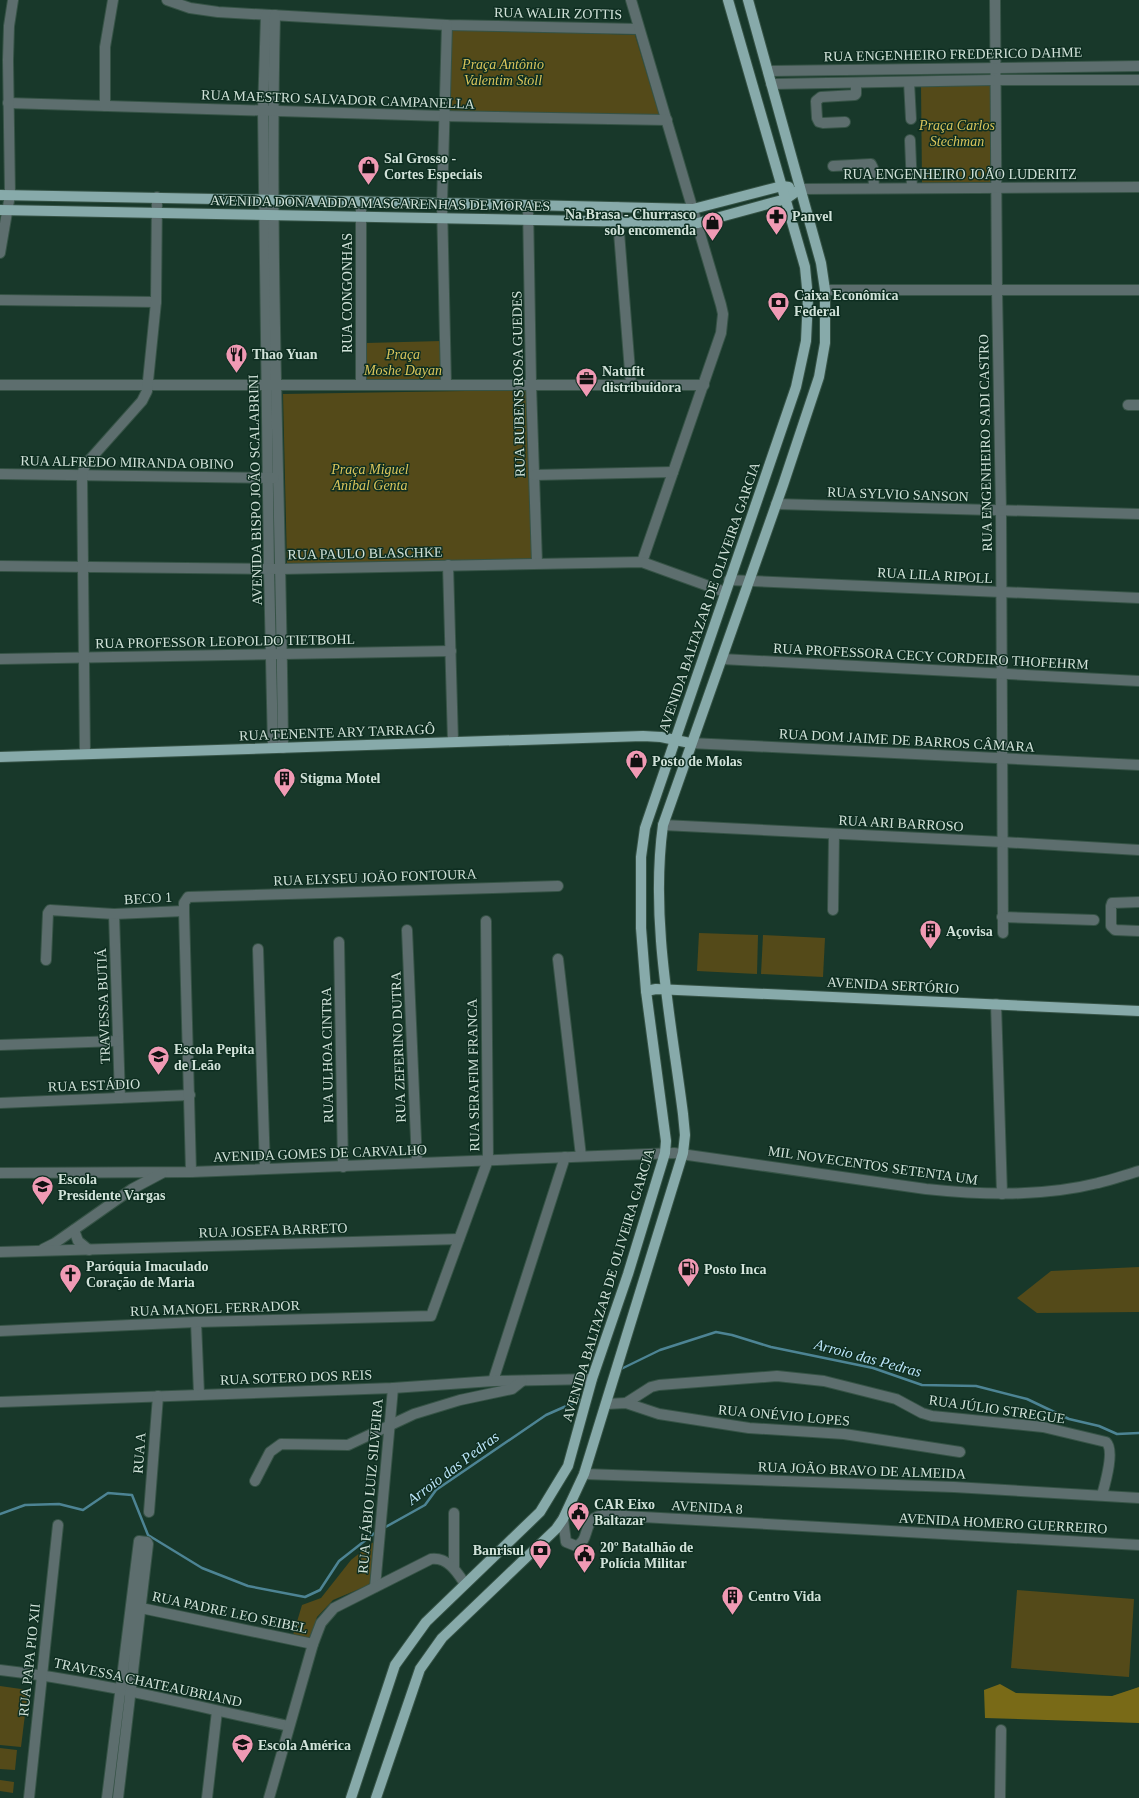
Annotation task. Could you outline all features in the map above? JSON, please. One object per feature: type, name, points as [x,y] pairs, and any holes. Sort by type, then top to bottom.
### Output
[{"type":"main road","name":"AVENIDA BALTAZAR DE OLIVEIRA GARCIA","points":[[351,1798],[395,1665],[426,1622],[540,1512],[568,1466],[591,1382],[628,1274],[665,1152],[665,1129],[646,990],[641,928],[641,857],[645,828],[796,387],[806,341],[808,298],[805,267],[728,0]]},
{"type":"main road","points":[[376,1798],[420,1669],[442,1638],[556,1529],[563,1518],[584,1474],[683,1153],[685,1135],[683,1114],[658,910],[659,853],[662,825],[690,743],[722,659],[748,580],[776,504],[819,378],[825,343],[825,290],[821,263],[748,0]]},
{"type":"main road","name":"RUA ENGENHEIRO JOÃO LUDERITZ","points":[[782,186],[800,189]]},
{"type":"main road","name":"AVENIDA DONA ADDA MASCARENHAS DE MORAES","points":[[5,195],[269,199],[693,209],[782,186]]},
{"type":"main road","name":"AVENIDA DONA ADDA MASCARENHAS DE MORAES","points":[[4,210],[442,217],[698,223],[786,199],[800,189]]},
{"type":"main road","name":"RUA TENENTE ARY TARRAGÔ","points":[[0,757],[643,736],[675,739]]},
{"type":"main road","name":"RUA DOM JAIME DE BARROS CÂMARA","points":[[675,739],[690,743]]},
{"type":"main road","name":"AVENIDA SERTÓRIO","points":[[646,990],[1139,1011]]},
{"type":"street","points":[[0,253],[5,195],[9,26],[13,0]]},
{"type":"street","points":[[105,106],[105,47],[113,0]]},
{"type":"street","name":"RUA WALIR ZOTTIS","points":[[167,0],[190,8],[218,12],[447,25],[639,29]]},
{"type":"street","points":[[630,0],[698,223],[722,314],[721,333],[642,562]]},
{"type":"street","name":"RUA ENGENHEIRO SADI CASTRO","points":[[995,0],[997,290],[1002,592],[1003,933]]},
{"type":"street","name":"AVENIDA BISPO JOÃO SCALABRINI","points":[[270,15],[268,111],[269,214],[278,748]]},
{"type":"street","points":[[446,384],[442,203],[443,116],[447,25]]},
{"type":"street","name":"RUA ENGENHEIRO FREDERICO DAHME","points":[[768,71],[1139,66]]},
{"type":"street","name":"RUA ENGENHEIRO FREDERICO DAHME","points":[[771,84],[995,80],[1139,80]]},
{"type":"street","points":[[909,82],[910,119]]},
{"type":"street","points":[[845,122],[819,122],[817,118],[816,101],[821,97],[855,95],[856,83]]},
{"type":"street","name":"RUA MAESTRO SALVADOR CAMPANELLA","points":[[8,103],[443,116],[667,120]]},
{"type":"street","points":[[910,140],[912,188]]},
{"type":"street","points":[[833,166],[871,164],[873,168],[874,188]]},
{"type":"street","name":"RUA ENGENHEIRO JOÃO LUDERITZ","points":[[800,189],[996,186],[1139,187]]},
{"type":"street","points":[[85,754],[82,475],[85,465],[142,401],[148,385],[156,302],[157,197]]},
{"type":"street","name":"RUA CONGONHAS","points":[[361,201],[361,384]]},
{"type":"street","name":"RUA RUBENS ROSA GUEDES","points":[[528,205],[531,384],[537,563]]},
{"type":"street","points":[[616,207],[631,384]]},
{"type":"street","points":[[825,290],[1139,290]]},
{"type":"street","points":[[0,300],[156,302]]},
{"type":"street","points":[[0,385],[704,385]]},
{"type":"street","points":[[1128,405],[1139,405]]},
{"type":"street","points":[[534,475],[673,472]]},
{"type":"street","name":"RUA ALFREDO MIRANDA OBINO","points":[[0,474],[273,478]]},
{"type":"street","name":"RUA SYLVIO SANSON","points":[[776,504],[1139,514]]},
{"type":"street","name":"RUA PAULO BLASCHKE","points":[[0,566],[274,569],[642,562],[725,592]]},
{"type":"street","points":[[448,565],[453,742]]},
{"type":"street","name":"RUA LILA RIPOLL","points":[[730,580],[1139,598]]},
{"type":"street","name":"RUA PROFESSOR LEOPOLDO TIETBOHL","points":[[0,659],[450,651]]},
{"type":"street","name":"RUA PROFESSORA CECY CORDEIRO THOFEHRM","points":[[722,659],[1002,675],[1139,681]]},
{"type":"street","name":"RUA DOM JAIME DE BARROS CÂMARA","points":[[690,743],[1139,765]]},
{"type":"street","name":"RUA ARI BARROSO","points":[[662,825],[1139,850]]},
{"type":"street","points":[[833,910],[834,834]]},
{"type":"street","name":"RUA ELYSEU JOÃO FONTOURA","points":[[184,911],[186,899],[194,897],[558,886]]},
{"type":"street","points":[[1139,902],[1112,903],[1110,926],[1115,930],[1139,931]]},
{"type":"street","name":"BECO 1","points":[[46,960],[48,913],[50,910],[114,914],[184,911]]},
{"type":"street","points":[[184,911],[191,1172]]},
{"type":"street","name":"TRAVESSA BUTIÁ","points":[[114,914],[120,1098]]},
{"type":"street","points":[[1002,917],[1094,920]]},
{"type":"street","name":"RUA SERAFIM FRANCA","points":[[431,1316],[488,1160],[486,921]]},
{"type":"street","name":"RUA ZEFERINO DUTRA","points":[[407,930],[417,1163]]},
{"type":"street","name":"RUA ULHOA CINTRA","points":[[339,942],[342,1167]]},
{"type":"street","points":[[258,950],[265,1169]]},
{"type":"street","points":[[558,959],[581,1156]]},
{"type":"street","points":[[996,1004],[1002,1194]]},
{"type":"street","points":[[0,1045],[118,1041]]},
{"type":"street","name":"RUA ESTÁDIO","points":[[0,1103],[190,1095]]},
{"type":"street","name":"AVENIDA GOMES DE CARVALHO","points":[[0,1252],[40,1251],[55,1243],[132,1189],[164,1172],[342,1167],[665,1152],[683,1153]]},
{"type":"street","name":"MIL NOVECENTOS SETENTA UM","points":[[683,1153],[926,1189],[964,1193],[1002,1194],[1072,1188],[1097,1184],[1139,1171]]},
{"type":"street","points":[[493,1381],[565,1157]]},
{"type":"street","points":[[0,1173],[164,1172]]},
{"type":"street","points":[[74,1230],[78,1241],[88,1250]]},
{"type":"street","name":"RUA JOSEFA BARRETO","points":[[40,1251],[459,1239]]},
{"type":"street","name":"RUA MANOEL FERRADOR","points":[[0,1331],[196,1322],[431,1316]]},
{"type":"street","points":[[196,1322],[199,1394]]},
{"type":"street","name":"RUA JÚLIO STREGUE","points":[[626,1403],[651,1387],[659,1385],[777,1376],[824,1380],[896,1399],[922,1413],[932,1416],[1043,1427],[1102,1441],[1109,1445],[1110,1453],[1102,1496]]},
{"type":"street","name":"RUA SOTERO DOS REIS","points":[[0,1402],[393,1388],[493,1381],[591,1382]]},
{"type":"street","points":[[255,1481],[270,1452],[281,1444],[344,1446],[414,1414],[460,1400],[512,1389],[522,1381]]},
{"type":"street","name":"RUA FÁBIO LUIZ SILVEIRA","points":[[375,1587],[393,1388]]},
{"type":"street","name":"RUA A","points":[[149,1512],[158,1396]]},
{"type":"street","name":"RUA ONÉVIO LOPES","points":[[606,1404],[626,1403],[659,1414],[726,1425],[844,1434],[960,1452]]},
{"type":"street","name":"RUA JOÃO BRAVO DE ALMEIDA","points":[[584,1474],[954,1487],[1139,1498]]},
{"type":"street","points":[[454,1513],[454,1568]]},
{"type":"street","name":"AVENIDA 8","points":[[563,1518],[566,1542],[576,1546],[580,1545],[583,1540],[592,1519],[600,1515],[865,1529]]},
{"type":"street","name":"RUA PAPA PIO XII","points":[[29,1798],[58,1525]]},
{"type":"street","name":"AVENIDA HOMERO GUERREIRO","points":[[865,1529],[1139,1545]]},
{"type":"street","points":[[107,1798],[125,1690],[141,1608],[148,1544],[140,1541],[125,1690],[118,1798]]},
{"type":"street","points":[[269,1798],[313,1644],[321,1623],[327,1614],[344,1602],[431,1559],[442,1560],[454,1568],[465,1584]]},
{"type":"street","name":"RUA PADRE LEO SEIBEL","points":[[141,1608],[313,1644]]},
{"type":"street","name":"TRAVESSA CHATEAUBRIAND","points":[[0,1670],[42,1675],[125,1690],[290,1726]]},
{"type":"street","points":[[207,1798],[217,1711]]},
{"type":"street","points":[[1000,1798],[1001,1730]]},
{"type":"green space","name":"Praça Antônio Valentim Stoll","points":[[451,28],[635,35],[660,117],[447,112]]},
{"type":"green space","name":"Praça Carlos Stechman","points":[[993,83],[994,183],[922,183],[921,84]]},
{"type":"green space","name":"Praça Moshe Dayan","points":[[441,341],[440,381],[366,383],[366,343]]},
{"type":"green space","name":"Praça Miguel Aníbal Genta","points":[[526,390],[533,559],[287,564],[283,394]]},
{"type":"green space","points":[[699,933],[758,935],[757,974],[697,971]]},
{"type":"green space","points":[[763,935],[825,938],[823,977],[761,974]]},
{"type":"green space","points":[[1139,1267],[1139,1312],[1037,1313],[1017,1298],[1051,1271]]},
{"type":"green space","points":[[376,1540],[371,1584],[333,1600],[317,1617],[310,1640],[293,1635],[302,1605],[321,1598],[351,1560]]},
{"type":"green space","points":[[1017,1590],[1134,1599],[1129,1677],[1011,1668]]},
{"type":"green space","points":[[0,1686],[28,1690],[21,1747],[0,1745]]},
{"type":"green space","points":[[0,1748],[17,1750],[15,1770],[0,1769]]},
{"type":"green space","points":[[0,1780],[14,1782],[13,1793],[0,1791]]},
{"type":"shaded area","points":[[1000,1684],[1016,1693],[1112,1696],[1139,1687],[1139,1723],[985,1718],[984,1690]]},
{"type":"waterway","name":"Arroio das Pedras","points":[[619,1370],[660,1350],[716,1332],[732,1335],[771,1347],[873,1368],[922,1385],[976,1386],[1027,1399],[1069,1419],[1099,1426],[1117,1434],[1139,1433]]},
{"type":"waterway","name":"Arroio das Pedras","points":[[382,1529],[425,1505],[436,1490],[546,1415],[580,1400]]},
{"type":"waterway","name":"Arroio das Pedras","points":[[0,1514],[25,1505],[59,1504],[83,1510],[108,1493],[132,1495],[148,1535],[202,1568],[248,1586],[305,1597],[320,1590],[339,1561],[376,1532]]},
{"type":"waterway","points":[[112,1798],[119,1749]]},
{"type":"place","name":"Sal Grosso - Cortes Especiais","points":[[369,186]]},
{"type":"place","name":"Panvel","points":[[776,236]]},
{"type":"place","name":"Na Brasa - Churrasco sob encomenda","points":[[712,242]]},
{"type":"place","name":"Caixa Econômica Federal","points":[[779,322]]},
{"type":"place","name":"Thao Yuan","points":[[237,374]]},
{"type":"place","name":"Natufit distribuidora","points":[[587,398]]},
{"type":"place","name":"Posto de Molas","points":[[636,780]]},
{"type":"place","name":"Stigma Motel","points":[[285,798]]},
{"type":"place","name":"Açovisa","points":[[930,950]]},
{"type":"place","name":"Escola Pepita de Leão","points":[[158,1076]]},
{"type":"place","name":"Escola Presidente Vargas","points":[[43,1206]]},
{"type":"place","name":"Posto Inca","points":[[688,1288]]},
{"type":"place","name":"Paróquia Imaculado Coração de Maria","points":[[70,1294]]},
{"type":"place","name":"CAR Eixo Baltazar","points":[[579,1532]]},
{"type":"place","name":"Banrisul","points":[[540,1570]]},
{"type":"place","name":"20º Batalhão de Polícia Militar","points":[[584,1574]]},
{"type":"place","name":"Centro Vida","points":[[732,1616]]},
{"type":"place","name":"Escola América","points":[[243,1764]]}]
